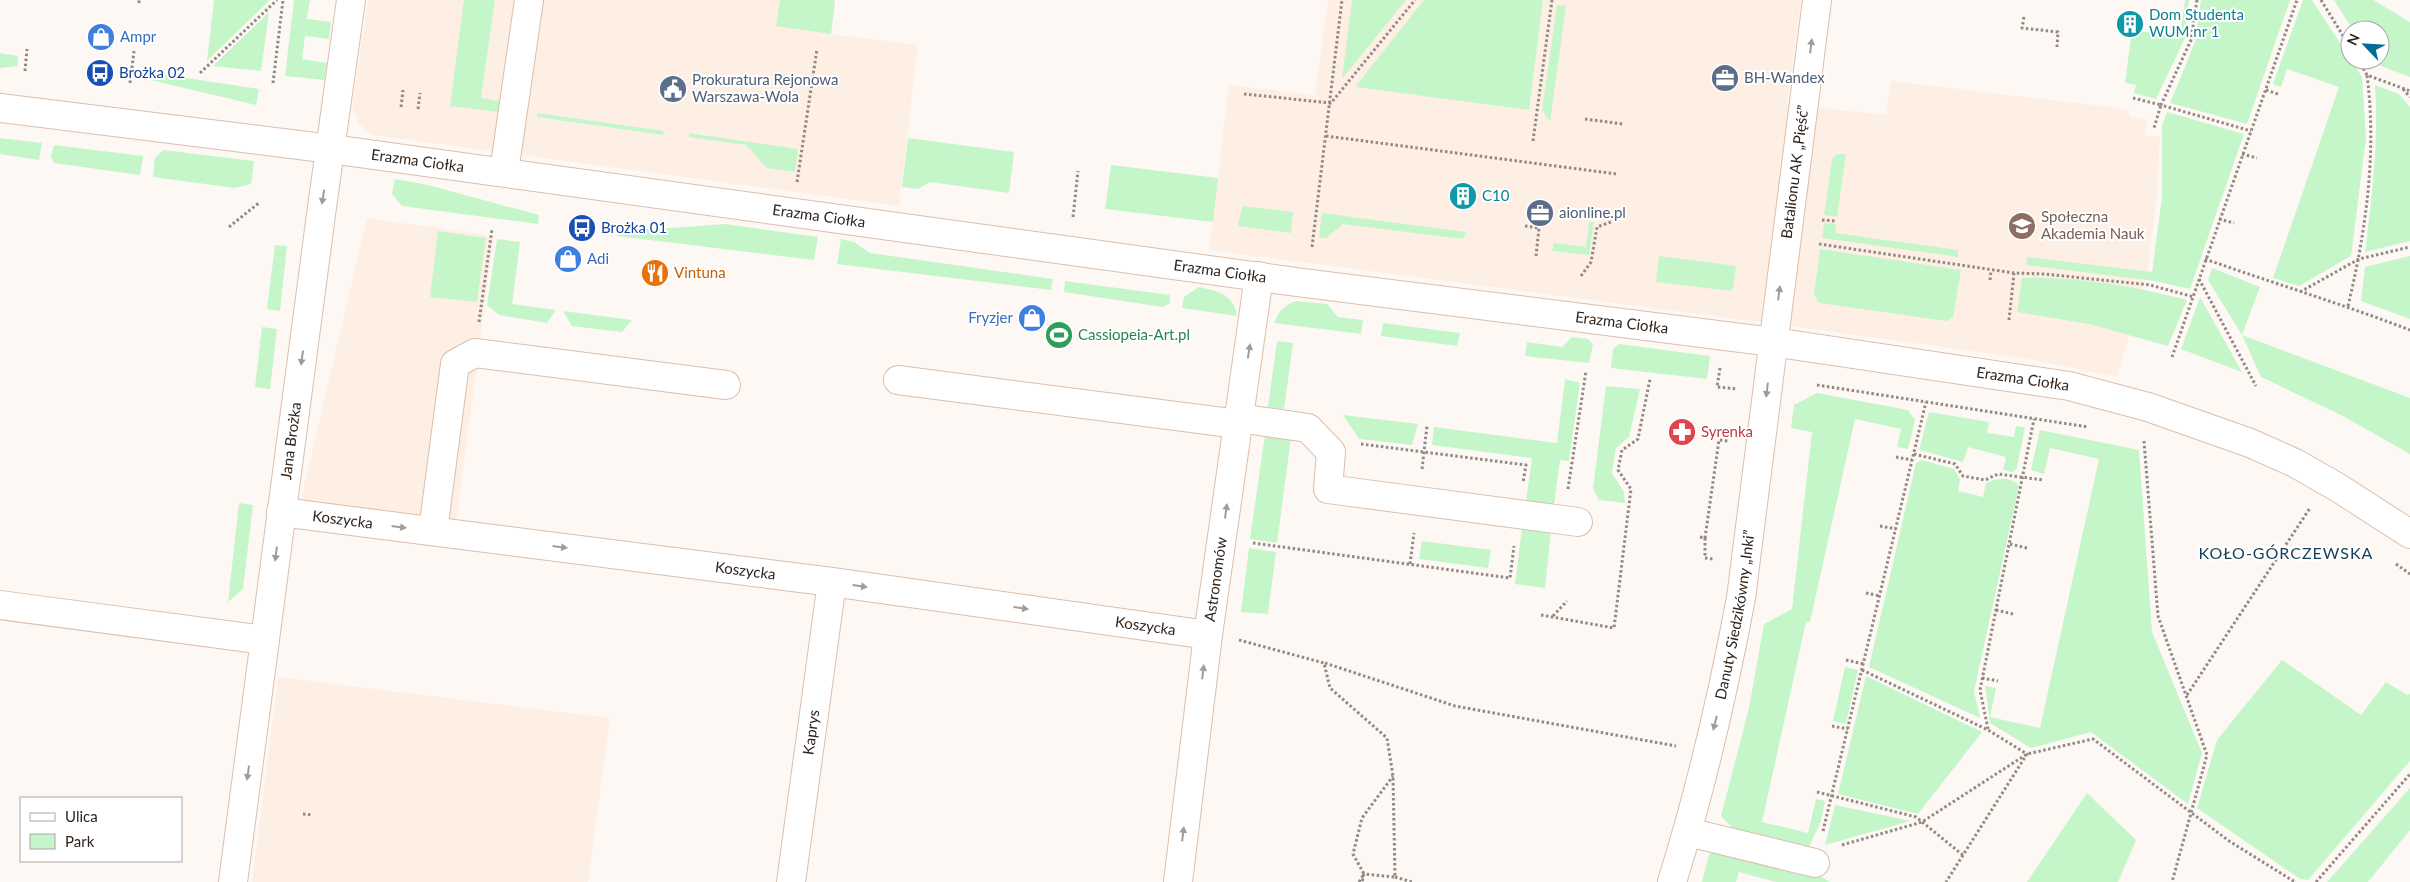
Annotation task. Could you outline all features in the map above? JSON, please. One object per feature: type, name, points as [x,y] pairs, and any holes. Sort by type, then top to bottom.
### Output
[{"type":"street","name":"Jana Brożka","points":[[233,882],[351,0]]},
{"type":"street","points":[[504,172],[529,0]]},
{"type":"street","name":"Batalionu AK „Pięść”","points":[[1773,342],[1817,0]]},
{"type":"street","name":"Erazma Ciołka","points":[[0,108],[331,149],[1260,276],[1773,342],[2069,386],[2148,407],[2206,426],[2295,463],[2337,487],[2410,534]]},
{"type":"street","name":"Astronomów","points":[[1178,882],[1220,636],[1239,421],[1260,276]]},
{"type":"street","name":"Danuty Siedzikówny „Inki”","points":[[1672,882],[1688,832],[1726,680],[1741,598],[1773,342]]},
{"type":"street","points":[[433,531],[455,364],[475,353],[726,384]]},
{"type":"street","points":[[898,380],[1308,428],[1331,452],[1328,489],[1571,521]]},
{"type":"street","name":"Koszycka","points":[[281,512],[832,582],[1220,636]]},
{"type":"street","name":"Kaprys","points":[[791,882],[832,582]]},
{"type":"street","points":[[0,605],[265,640]]},
{"type":"street","points":[[1688,832],[1817,857]]},
{"type":"path","points":[[200,73],[276,0]]},
{"type":"path","points":[[273,83],[283,0]]},
{"type":"path","points":[[1312,247],[1342,0]]},
{"type":"path","points":[[1330,103],[1415,0]]},
{"type":"path","points":[[1533,142],[1552,0]]},
{"type":"path","points":[[2154,128],[2161,105],[2191,40],[2197,0]]},
{"type":"path","points":[[2172,357],[2194,297],[2219,218],[2297,0]]},
{"type":"path","points":[[2321,0],[2340,31]]},
{"type":"path","points":[[2024,17],[2022,28],[2058,32],[2057,46]]},
{"type":"path","points":[[25,71],[27,49]]},
{"type":"path","points":[[797,182],[817,49]]},
{"type":"path","points":[[130,82],[134,51]]},
{"type":"path","points":[[2348,306],[2359,259],[2372,147],[2372,115],[2367,75],[2364,70]]},
{"type":"path","points":[[2367,75],[2410,91]]},
{"type":"path","points":[[2402,88],[2410,97]]},
{"type":"path","points":[[400,107],[403,90]]},
{"type":"path","points":[[2266,90],[2278,94]]},
{"type":"path","points":[[418,109],[420,93]]},
{"type":"path","points":[[1244,94],[1330,103]]},
{"type":"path","points":[[2133,98],[2250,131]]},
{"type":"path","points":[[1584,119],[1623,124]]},
{"type":"path","points":[[1326,136],[1617,174]]},
{"type":"path","points":[[2242,154],[2257,158]]},
{"type":"path","points":[[1073,217],[1078,171]]},
{"type":"path","points":[[230,227],[260,202]]},
{"type":"path","points":[[2219,218],[2234,223]]},
{"type":"path","points":[[1814,219],[1836,221]]},
{"type":"path","points":[[1581,276],[1591,262],[1597,227],[1611,222]]},
{"type":"path","points":[[1526,226],[1539,228],[1536,256]]},
{"type":"path","points":[[475,353],[492,229]]},
{"type":"path","points":[[1811,243],[1991,271],[2044,274],[2150,285],[2194,297]]},
{"type":"path","points":[[2300,292],[2359,259],[2410,247]]},
{"type":"path","points":[[2205,259],[2300,292],[2348,306],[2410,330]]},
{"type":"path","points":[[1990,280],[1991,271]]},
{"type":"path","points":[[2009,320],[2014,273]]},
{"type":"path","points":[[2199,278],[2256,386]]},
{"type":"path","points":[[1721,363],[1717,387],[1742,389]]},
{"type":"path","points":[[1571,521],[1586,371]]},
{"type":"path","points":[[1541,615],[1614,628],[1631,489],[1618,470],[1622,450],[1638,439],[1650,379]]},
{"type":"path","points":[[1817,385],[2093,428]]},
{"type":"path","points":[[1734,398],[1735,389]]},
{"type":"path","points":[[1817,857],[1926,402]]},
{"type":"path","points":[[1988,730],[1980,690],[2024,477],[2034,419]]},
{"type":"path","points":[[1727,451],[1729,433]]},
{"type":"path","points":[[2136,439],[2152,444]]},
{"type":"path","points":[[1713,559],[1705,558],[1718,440],[1728,441]]},
{"type":"path","points":[[2144,441],[2158,616],[2207,755],[2172,882]]},
{"type":"path","points":[[1244,542],[1510,578],[1526,465],[1355,443]]},
{"type":"path","points":[[1914,454],[1955,464],[1963,476],[1970,478],[1985,480],[1998,474],[2043,480]]},
{"type":"path","points":[[1896,456],[1912,460]]},
{"type":"path","points":[[2303,502],[2317,510]]},
{"type":"path","points":[[2186,695],[2311,506]]},
{"type":"path","points":[[1880,526],[1896,529]]},
{"type":"path","points":[[1700,537],[1706,538]]},
{"type":"path","points":[[2010,544],[2027,548]]},
{"type":"path","points":[[1712,569],[1714,549]]},
{"type":"path","points":[[2388,558],[2410,574]]},
{"type":"path","points":[[1866,593],[1880,596]]},
{"type":"path","points":[[1553,616],[1567,601]]},
{"type":"path","points":[[1996,610],[2013,614]]},
{"type":"path","points":[[1220,636],[1324,663],[1455,706],[1676,746]]},
{"type":"path","points":[[1846,660],[1864,664]]},
{"type":"path","points":[[1324,663],[1330,688],[1386,738],[1393,776],[1395,877]]},
{"type":"path","points":[[1862,670],[1988,730],[2027,754]]},
{"type":"path","points":[[1982,678],[1998,681]]},
{"type":"path","points":[[1832,726],[1848,729]]},
{"type":"path","points":[[1673,755],[1678,737]]},
{"type":"path","points":[[1817,857],[1922,822],[2027,754],[2093,738],[2229,841],[2295,882]]},
{"type":"path","points":[[1946,882],[2027,754]]},
{"type":"path","points":[[2316,882],[2410,774]]},
{"type":"path","points":[[1361,882],[1364,874],[1353,854],[1362,818],[1393,776]]},
{"type":"path","points":[[1817,792],[1916,817],[1964,856]]},
{"type":"path","points":[[303,814],[312,815]]},
{"type":"path","points":[[1364,874],[1395,877],[1412,882]]},
{"type":"shaded area","points":[[368,0],[835,0],[831,34],[918,45],[899,206],[372,135],[358,123],[352,107]]},
{"type":"shaded area","points":[[1328,0],[1801,0],[1787,104],[1886,115],[1891,81],[2130,111],[2129,116],[2148,120],[2145,135],[2160,137],[2157,197],[2147,273],[2117,377],[2028,359],[1209,250],[1229,85],[1315,95]]},
{"type":"shaded area","points":[[367,218],[494,236],[453,545],[295,524]]},
{"type":"shaded area","points":[[278,677],[610,718],[588,882],[252,882]]},
{"type":"green space","points":[[214,0],[270,0],[207,61]]},
{"type":"green space","points":[[294,0],[310,0],[307,19],[331,22],[329,39],[305,36],[302,59],[327,63],[324,80],[285,76]]},
{"type":"green space","points":[[464,0],[495,0],[481,98],[507,102],[506,113],[450,106]]},
{"type":"green space","points":[[780,0],[835,0],[831,34],[776,26]]},
{"type":"green space","points":[[1352,0],[1406,0],[1342,79]]},
{"type":"green space","points":[[1424,0],[1543,0],[1529,110],[1355,87]]},
{"type":"green space","points":[[2185,0],[2189,0],[2185,38],[2156,99],[2134,93],[2136,85],[2125,83],[2132,30],[2180,37]]},
{"type":"green space","points":[[2201,0],[2290,0],[2247,124],[2170,103],[2195,42]]},
{"type":"green space","points":[[2303,0],[2312,0],[2340,43],[2340,70],[2357,70],[2362,77],[2366,138],[2351,256],[2299,286],[2273,278],[2339,87],[2287,69],[2281,87],[2273,84]]},
{"type":"green space","points":[[2334,0],[2373,0],[2410,22],[2410,77],[2390,69],[2390,20],[2347,20]]},
{"type":"green space","points":[[1557,5],[1566,6],[1550,122],[1542,110]]},
{"type":"green space","points":[[269,12],[261,71],[213,66]]},
{"type":"green space","points":[[0,53],[18,56],[18,66],[0,68]]},
{"type":"green space","points":[[147,72],[259,89],[256,105],[146,79]]},
{"type":"green space","points":[[2375,85],[2399,94],[2410,107],[2410,241],[2365,252],[2375,148]]},
{"type":"green space","points":[[2167,112],[2244,134],[2190,289],[2155,281],[2026,265],[2027,257],[2152,272],[2162,197],[2162,126]]},
{"type":"green space","points":[[537,113],[664,131],[663,135],[537,117]]},
{"type":"green space","points":[[689,133],[798,149],[795,172],[767,168],[746,145],[689,137]]},
{"type":"green space","points":[[0,138],[42,143],[39,160],[0,154]]},
{"type":"green space","points":[[908,138],[1014,152],[1009,193],[930,182],[918,189],[902,187]]},
{"type":"green space","points":[[54,145],[143,156],[140,175],[54,163],[51,157]]},
{"type":"green space","points":[[163,150],[254,161],[251,184],[235,188],[153,177],[155,158]]},
{"type":"green space","points":[[1837,154],[1846,154],[1837,217],[1824,215],[1832,159]]},
{"type":"green space","points":[[1111,165],[1218,178],[1213,222],[1105,209]]},
{"type":"green space","points":[[395,179],[428,185],[539,215],[538,224],[402,206],[392,194]]},
{"type":"green space","points":[[1242,206],[1293,212],[1291,233],[1238,226]]},
{"type":"green space","points":[[1322,213],[1466,232],[1463,239],[1343,224],[1326,238],[1319,238]]},
{"type":"green space","points":[[1589,222],[1594,222],[1589,255],[1552,251],[1554,243],[1586,247]]},
{"type":"green space","points":[[1824,223],[1836,224],[1835,233],[1958,250],[1958,257],[1822,238]]},
{"type":"green space","points":[[725,224],[818,237],[814,260],[617,236],[618,226],[657,229]]},
{"type":"green space","points":[[438,231],[486,238],[477,302],[430,297]]},
{"type":"green space","points":[[497,239],[520,242],[512,304],[556,310],[547,323],[499,315],[487,305]]},
{"type":"green space","points":[[841,239],[854,242],[870,253],[1053,279],[1051,290],[837,264]]},
{"type":"green space","points":[[275,245],[287,246],[280,311],[267,309]]},
{"type":"green space","points":[[1820,249],[1961,270],[1953,317],[1947,321],[1819,303],[1814,295]]},
{"type":"green space","points":[[1659,256],[1736,266],[1733,289],[1730,291],[1656,282]]},
{"type":"green space","points":[[2410,256],[2410,319],[2361,301],[2365,267]]},
{"type":"green space","points":[[2212,268],[2260,287],[2242,335],[2208,280]]},
{"type":"green space","points":[[2022,278],[2084,280],[2147,290],[2187,300],[2168,346],[2089,324],[2017,312]]},
{"type":"green space","points":[[1065,281],[1170,295],[1170,303],[1163,307],[1064,292]]},
{"type":"green space","points":[[1199,287],[1218,292],[1228,298],[1237,316],[1182,308],[1184,297]]},
{"type":"green space","points":[[2200,297],[2242,372],[2181,349]]},
{"type":"green space","points":[[1296,301],[1327,304],[1338,317],[1363,320],[1361,334],[1274,323],[1282,309]]},
{"type":"green space","points":[[563,311],[632,320],[622,332],[572,326]]},
{"type":"green space","points":[[1383,323],[1460,333],[1457,346],[1381,336]]},
{"type":"green space","points":[[262,327],[277,329],[270,389],[255,387]]},
{"type":"green space","points":[[2242,335],[2410,398],[2410,454],[2343,416],[2261,377]]},
{"type":"green space","points":[[1572,337],[1588,339],[1593,344],[1589,363],[1525,356],[1527,342],[1562,347]]},
{"type":"green space","points":[[1277,341],[1293,343],[1284,409],[1268,407]]},
{"type":"green space","points":[[1619,344],[1710,356],[1707,379],[1611,368],[1613,349]]},
{"type":"green space","points":[[1565,379],[1580,383],[1569,461],[1560,460],[1554,505],[1526,501],[1532,458],[1432,445],[1434,427],[1557,443]]},
{"type":"green space","points":[[1606,386],[1640,389],[1629,437],[1616,448],[1612,473],[1624,492],[1625,503],[1599,500],[1593,488]]},
{"type":"green space","points":[[1817,393],[1908,410],[1915,420],[1908,449],[1897,447],[1901,429],[1855,419],[1810,622],[1806,622],[1762,822],[1808,833],[1816,799],[1825,801],[1821,821],[1807,851],[1739,835],[1721,816],[1749,708],[1764,624],[1792,609],[1812,432],[1791,428],[1794,405]]},
{"type":"green space","points":[[1929,412],[1989,422],[1987,433],[2014,437],[2016,426],[2025,427],[2017,468],[2013,472],[2003,470],[2006,457],[1968,447],[1963,462],[1919,450]]},
{"type":"green space","points":[[1343,415],[1418,424],[1412,445],[1359,439]]},
{"type":"green space","points":[[2040,430],[2139,450],[2152,632],[2202,753],[2188,804],[2091,732],[2031,748],[1990,723],[1985,686],[1996,688],[1990,717],[2040,728],[2099,459],[2050,448],[2044,474],[2031,470]]},
{"type":"green space","points":[[1265,434],[1291,438],[1277,543],[1250,539]]},
{"type":"green space","points":[[1921,460],[1954,469],[1960,479],[1958,491],[1983,497],[1986,483],[1999,479],[2008,479],[2019,486],[1974,691],[1980,718],[1869,667],[1916,463]]},
{"type":"green space","points":[[239,503],[253,505],[243,589],[228,602]]},
{"type":"green space","points":[[1522,528],[1551,531],[1545,588],[1515,584]]},
{"type":"green space","points":[[1422,541],[1491,550],[1488,568],[1419,559]]},
{"type":"green space","points":[[1249,548],[1276,552],[1268,614],[1241,612]]},
{"type":"green space","points":[[2282,660],[2361,715],[2386,682],[2407,695],[2410,694],[2410,761],[2308,880],[2300,879],[2197,808],[2217,740]]},
{"type":"green space","points":[[1845,667],[1858,670],[1846,724],[1833,721]]},
{"type":"green space","points":[[1866,676],[1982,732],[1918,814],[1838,794]]},
{"type":"green space","points":[[2410,788],[2410,830],[2368,882],[2327,882]]},
{"type":"green space","points":[[2087,793],[2136,840],[2118,882],[2027,882]]},
{"type":"green space","points":[[1835,805],[1911,821],[1825,845]]},
{"type":"green space","points":[[1724,849],[1812,871],[1830,882],[1776,882],[1739,872],[1736,882],[1702,882],[1709,854]]},
{"type":"place","name":"Dom Studenta WUM nr 1","points":[[2130,24]]},
{"type":"place","name":"Ampr","points":[[101,37]]},
{"type":"place","name":"Brożka 02","points":[[100,73]]},
{"type":"place","name":"BH-Wandex","points":[[1725,78]]},
{"type":"place","name":"Prokuratura Rejonowa Warszawa-Wola","points":[[673,89]]},
{"type":"place","name":"C10","points":[[1463,196]]},
{"type":"place","name":"aionline.pl","points":[[1540,213]]},
{"type":"place","name":"Społeczna Akademia Nauk","points":[[2022,226]]},
{"type":"place","name":"Brożka 01","points":[[582,228]]},
{"type":"place","name":"Adi","points":[[568,259]]},
{"type":"place","name":"Vintuna","points":[[655,273]]},
{"type":"place","name":"Fryzjer","points":[[1032,318]]},
{"type":"place","name":"Cassiopeia-Art.pl","points":[[1059,335]]},
{"type":"place","name":"Syrenka","points":[[1682,432]]},
{"type":"district","name":"KOŁO-GÓRCZEWSKA","points":[[2286,553]]}]
